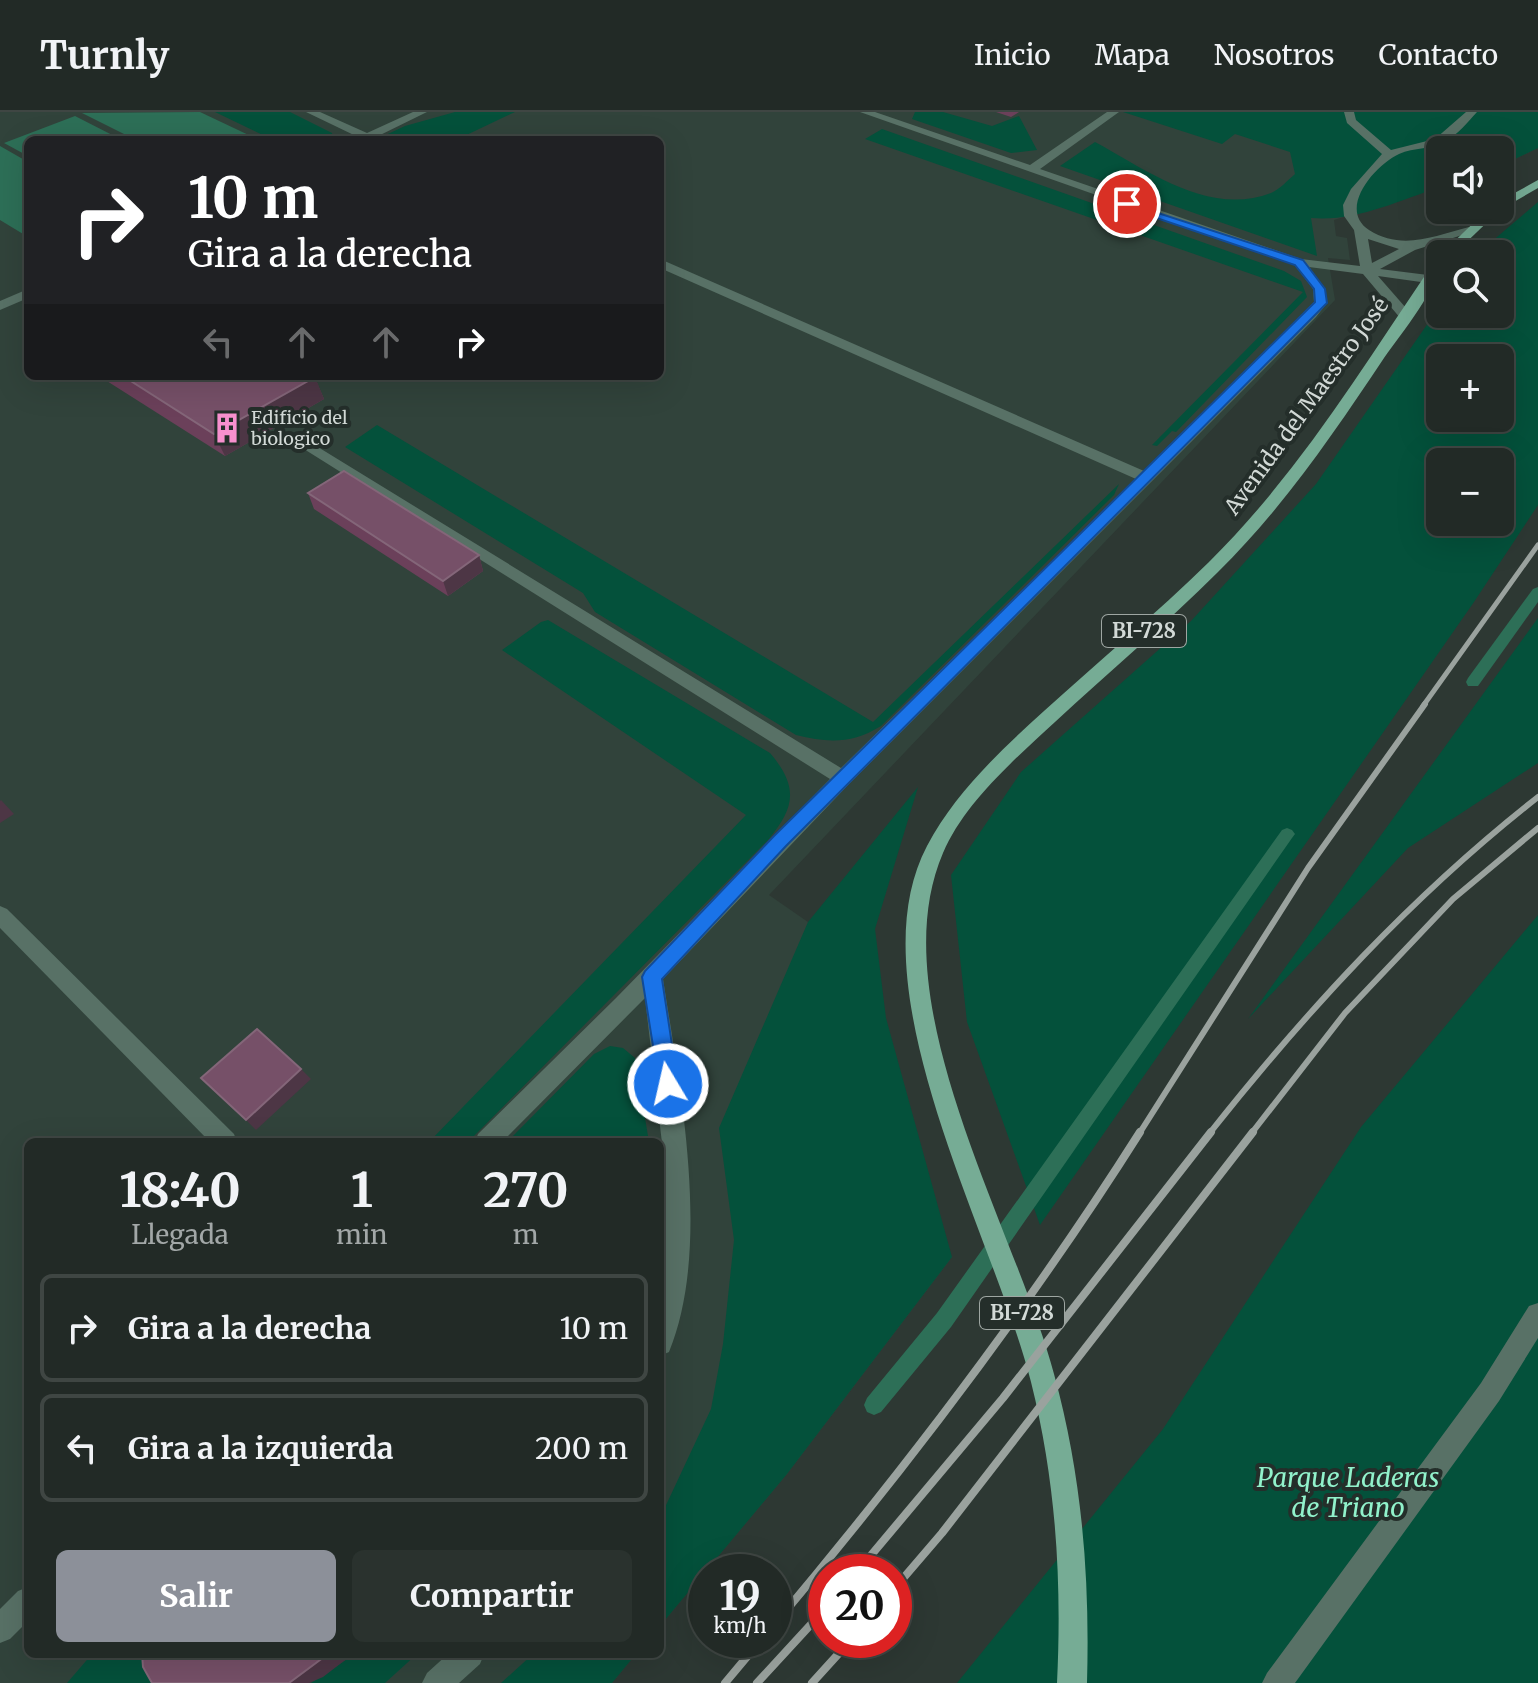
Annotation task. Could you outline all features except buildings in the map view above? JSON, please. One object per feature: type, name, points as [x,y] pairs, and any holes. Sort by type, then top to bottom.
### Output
[{"type":"main road","points":[[1514,198],[1538,183]]},
{"type":"main road","points":[[1460,240],[1477,224]]},
{"type":"main road","name":"Avenida del Maestro José","points":[[1072,1683],[1071,1553],[1059,1442],[1031,1337],[955,1127],[929,1035],[915,953],[916,909],[932,854],[961,808],[1008,755],[1172,607],[1240,540],[1315,446],[1426,282]]},
{"type":"street","points":[[311,112],[358,136]]},
{"type":"street","points":[[370,136],[422,112]]},
{"type":"street","points":[[865,112],[1299,262],[1426,279]]},
{"type":"street","points":[[891,121],[906,112]]},
{"type":"street","points":[[1030,170],[1114,112]]},
{"type":"street","points":[[1349,112],[1351,121],[1390,155]]},
{"type":"street","points":[[1411,247],[1360,230],[1348,217],[1347,207],[1354,190],[1390,155],[1439,140],[1472,112]]},
{"type":"street","points":[[1360,230],[1367,271],[1406,316]]},
{"type":"street","points":[[1367,271],[1411,247],[1469,231]]},
{"type":"street","points":[[490,1138],[652,977],[843,778],[1321,303],[1319,289],[1299,262]]},
{"type":"street","points":[[664,265],[1144,477]]},
{"type":"street","points":[[0,306],[24,295]]},
{"type":"street","points":[[295,439],[843,778]]},
{"type":"street","points":[[0,915],[222,1138]]},
{"type":"street","points":[[652,977],[671,1110],[680,1229],[673,1299],[664,1329]]},
{"type":"street","points":[[1277,1683],[1490,1392],[1538,1315]]},
{"type":"street","points":[[0,1629],[24,1605]]},
{"type":"street","points":[[437,1683],[465,1658]]},
{"type":"shaded area","points":[[0,112],[1538,112],[1538,148],[1514,159],[1514,136],[1426,136],[1426,190],[1334,220],[1336,236],[1347,238],[1350,260],[1328,258],[1335,300],[769,895],[808,922],[805,980],[830,1043],[952,1257],[787,1474],[720,1554],[688,1554],[688,1592],[664,1621],[664,1138],[24,1138],[24,1658],[633,1658],[612,1683],[0,1683]]},
{"type":"shaded area","points":[[200,112],[251,136],[128,136],[82,113]]},
{"type":"shaded area","points":[[75,116],[114,136],[24,136],[24,154],[4,143]]},
{"type":"shaded area","points":[[0,146],[24,160],[24,235],[0,220]]},
{"type":"green space","points":[[215,112],[290,112],[332,133],[332,136],[265,136]]},
{"type":"green space","points":[[455,112],[515,112],[464,136],[384,136],[405,126]]},
{"type":"green space","points":[[915,112],[943,112],[992,126],[1019,116],[1037,150],[1011,153],[912,119]]},
{"type":"green space","points":[[1123,112],[1538,112],[1538,148],[1514,159],[1514,136],[1426,136],[1426,192],[1360,214],[1311,218],[1317,256],[1060,166],[1095,142],[1179,187],[1225,199],[1248,199],[1271,193],[1295,174],[1290,152],[1235,134],[1222,144]]},
{"type":"green space","points":[[882,129],[1284,271],[1301,281],[1307,297],[1176,432],[1172,431],[1157,446],[1152,445],[1303,292],[865,139]]},
{"type":"green space","points":[[1538,202],[1538,505],[1474,602],[1040,1225],[967,1022],[951,875],[1021,772],[1191,621],[1316,484],[1426,326],[1514,328],[1514,240],[1493,240]]},
{"type":"green space","points":[[377,425],[873,722],[1119,484],[1114,495],[881,726],[850,739],[819,740],[796,735],[595,612],[583,593],[345,447]]},
{"type":"green space","points":[[1538,618],[1538,763],[1408,848],[1248,1019]]},
{"type":"green space","points":[[548,620],[770,753],[786,776],[790,797],[788,807],[768,840],[472,1138],[433,1138],[746,815],[502,650]]},
{"type":"green space","points":[[918,787],[875,929],[886,1018],[952,1257],[787,1474],[720,1554],[688,1554],[688,1592],[664,1621],[664,1509],[711,1409],[723,1344],[734,1240],[719,1128],[808,922]]},
{"type":"green space","name":"Parque Laderas de Triano","points":[[1538,915],[1538,1683],[957,1683],[1163,1429],[1361,1127]]},
{"type":"green space","points":[[610,1046],[623,1048],[635,1058],[648,1138],[511,1138],[594,1054]]},
{"type":"green space","points":[[89,1658],[183,1658],[192,1683],[67,1683]]},
{"type":"green space","points":[[349,1658],[413,1658],[385,1683],[311,1683]]},
{"type":"green space","points":[[529,1658],[633,1658],[612,1683],[501,1683]]},
{"type":"waterway","points":[[1473,682],[1538,592]]},
{"type":"waterway","points":[[874,1405],[944,1320],[1287,834]]},
{"type":"railway","points":[[1423,706],[1538,545]]},
{"type":"railway","points":[[1139,1134],[1308,868],[1425,704]]},
{"type":"railway","points":[[1209,1134],[1285,1042],[1364,955],[1448,873],[1538,797]]},
{"type":"railway","points":[[1251,1134],[1345,1013],[1453,899],[1538,828]]},
{"type":"railway","points":[[792,1603],[871,1506],[1011,1323],[1140,1132]]},
{"type":"railway","points":[[872,1554],[1003,1398],[1211,1132]]},
{"type":"railway","points":[[912,1568],[1253,1132]]},
{"type":"railway","points":[[757,1683],[808,1628]]},
{"type":"railway","points":[[725,1683],[746,1658]]},
{"type":"railway","points":[[812,1683],[835,1658]]},
{"type":"place","name":"Edificio del biologico","points":[[227,428]]},
{"type":"route","points":[[668,1084],[652,977],[780,841],[1321,303],[1319,289],[1299,262],[1127,204]]}]
